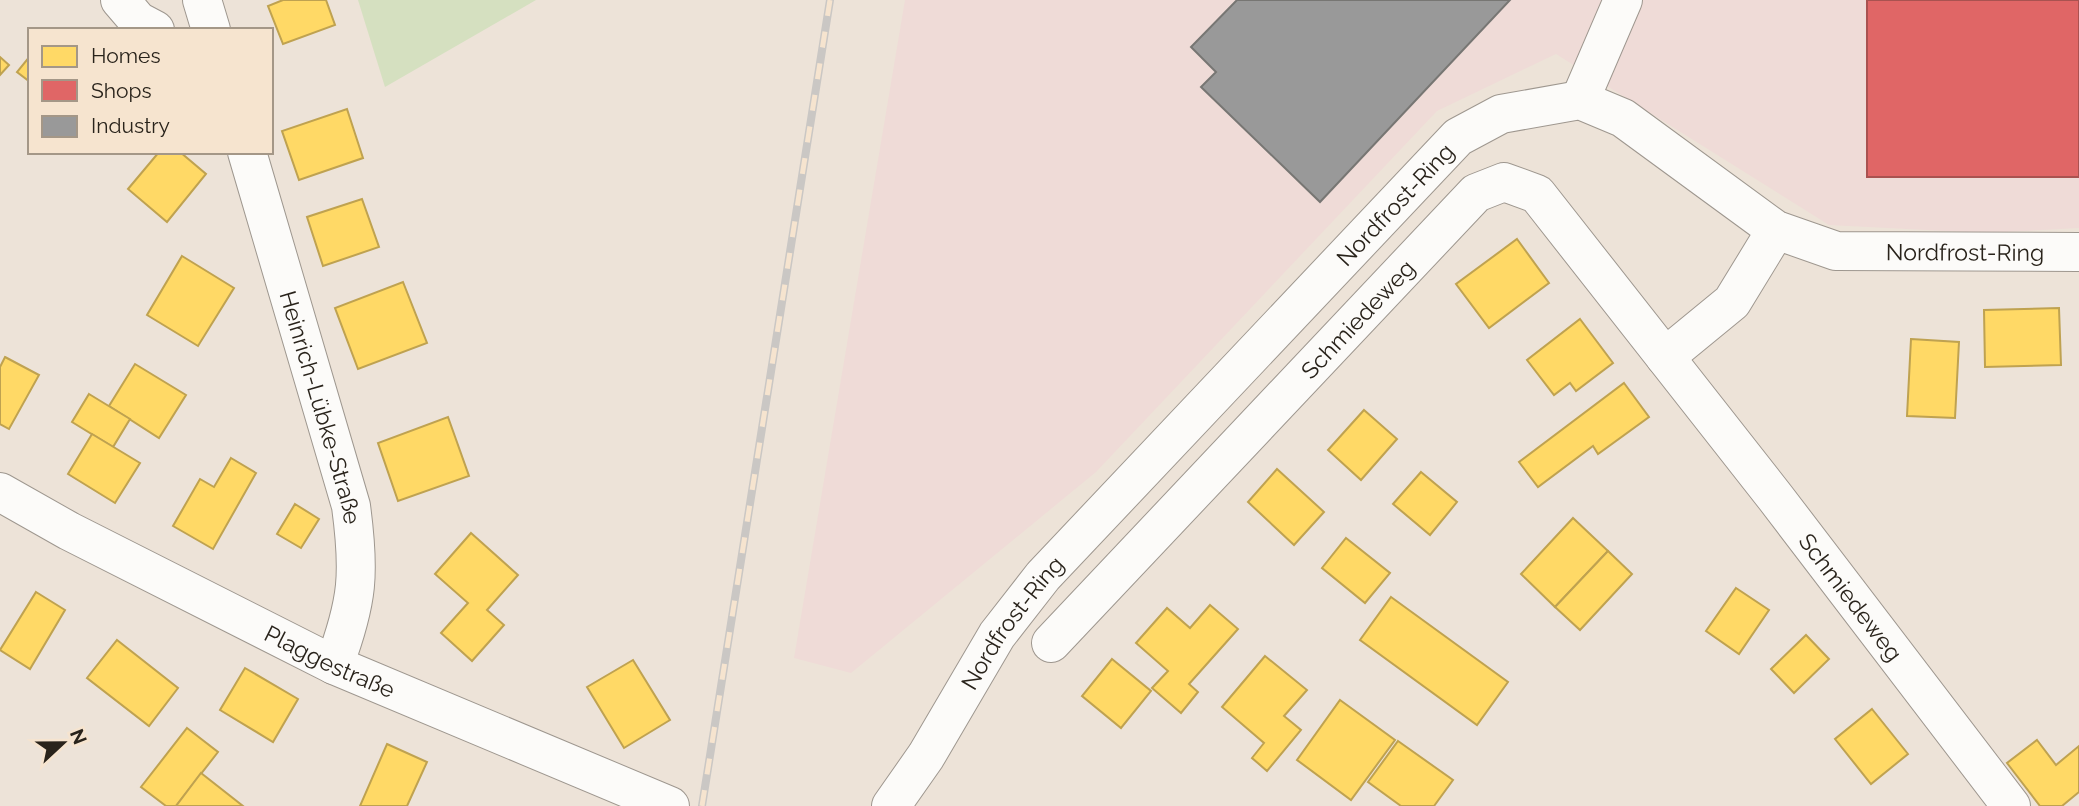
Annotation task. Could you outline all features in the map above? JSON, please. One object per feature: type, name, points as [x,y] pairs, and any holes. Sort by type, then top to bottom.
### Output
[{"type":"street","points":[[120,0],[138,21],[151,28]]},
{"type":"street","points":[[202,0],[210,28]]},
{"type":"street","points":[[1580,100],[1623,0]]},
{"type":"street","name":"Nordfrost-Ring","points":[[899,797],[997,635],[1043,576],[1458,137],[1502,114],[1580,100],[1623,117],[1776,230],[1836,251],[2079,252]]},
{"type":"street","name":"Heinrich-Lübke-Straße","points":[[248,154],[351,506],[357,553],[355,600],[334,666]]},
{"type":"street","name":"Schmiedeweg","points":[[1051,643],[1476,193],[1504,182],[1537,194],[2011,806]]},
{"type":"street","points":[[1665,357],[1732,302],[1776,230]]},
{"type":"street","name":"Plaggestraße","points":[[0,492],[69,531],[334,666],[670,806]]},
{"type":"shaded area","points":[[905,0],[2079,0],[2079,228],[1986,233],[1829,225],[1556,54],[1437,111],[1096,472],[851,673],[794,658]]},
{"type":"green space","points":[[358,0],[536,0],[385,87]]},
{"type":"building: Homes","points":[[283,0],[326,0],[335,25],[283,44],[268,6]]},
{"type":"building: Homes","points":[[0,57],[9,65],[0,75]]},
{"type":"building: Homes","points":[[28,58],[28,80],[17,72]]},
{"type":"building: Homes","points":[[347,109],[363,158],[299,180],[282,131]]},
{"type":"building: Homes","points":[[157,154],[182,154],[206,174],[167,222],[128,189]]},
{"type":"building: Homes","points":[[362,199],[379,247],[323,266],[307,217]]},
{"type":"building: Homes","points":[[1517,239],[1549,283],[1489,328],[1456,284]]},
{"type":"building: Homes","points":[[182,256],[234,288],[198,346],[147,315]]},
{"type":"building: Homes","points":[[403,282],[427,343],[358,369],[335,308]]},
{"type":"building: Homes","points":[[2059,308],[2061,365],[1985,367],[1984,310]]},
{"type":"building: Homes","points":[[1580,319],[1613,363],[1576,391],[1570,383],[1554,395],[1527,360]]},
{"type":"building: Homes","points":[[1911,339],[1959,342],[1955,418],[1907,416]]},
{"type":"building: Homes","points":[[5,357],[39,375],[9,429],[0,424],[0,367]]},
{"type":"building: Homes","points":[[135,364],[186,395],[159,438],[109,406]]},
{"type":"building: Homes","points":[[1624,383],[1649,417],[1598,454],[1593,446],[1538,487],[1519,462]]},
{"type":"building: Homes","points":[[89,394],[130,419],[113,447],[72,422]]},
{"type":"building: Homes","points":[[1364,410],[1397,439],[1361,480],[1328,450]]},
{"type":"building: Homes","points":[[448,417],[469,476],[398,501],[378,443]]},
{"type":"building: Homes","points":[[92,434],[140,463],[115,503],[68,474]]},
{"type":"building: Homes","points":[[231,458],[256,473],[213,549],[173,526],[200,479],[214,487]]},
{"type":"building: Homes","points":[[1277,469],[1324,512],[1294,545],[1248,502]]},
{"type":"building: Homes","points":[[1421,472],[1457,502],[1430,535],[1393,504]]},
{"type":"building: Homes","points":[[295,504],[319,519],[301,548],[277,534]]},
{"type":"building: Homes","points":[[1573,518],[1608,551],[1555,607],[1521,574]]},
{"type":"building: Homes","points":[[471,533],[518,575],[487,610],[504,625],[472,661],[441,633],[468,603],[435,574]]},
{"type":"building: Homes","points":[[1346,538],[1390,573],[1365,603],[1322,568]]},
{"type":"building: Homes","points":[[1608,551],[1632,574],[1580,630],[1555,607]]},
{"type":"building: Homes","points":[[1736,588],[1769,610],[1739,654],[1706,631]]},
{"type":"building: Homes","points":[[36,592],[65,610],[30,669],[0,650]]},
{"type":"building: Homes","points":[[1391,597],[1508,682],[1477,725],[1360,640]]},
{"type":"building: Homes","points":[[1210,605],[1238,629],[1189,684],[1198,692],[1181,713],[1152,688],[1168,671],[1136,643],[1167,608],[1190,628]]},
{"type":"building: Homes","points":[[1806,635],[1829,659],[1794,693],[1771,669]]},
{"type":"building: Homes","points":[[117,640],[178,688],[149,726],[87,678]]},
{"type":"building: Homes","points":[[1265,656],[1307,690],[1284,716],[1301,730],[1267,771],[1252,758],[1264,743],[1222,707]]},
{"type":"building: Homes","points":[[1112,659],[1151,691],[1121,728],[1082,696]]},
{"type":"building: Homes","points":[[633,660],[670,720],[624,748],[587,687]]},
{"type":"building: Homes","points":[[245,668],[298,699],[273,742],[220,710]]},
{"type":"building: Homes","points":[[1340,700],[1395,740],[1351,800],[1297,760]]},
{"type":"building: Homes","points":[[1872,709],[1908,754],[1871,784],[1835,739]]},
{"type":"building: Homes","points":[[187,728],[218,752],[176,806],[166,806],[141,787]]},
{"type":"building: Homes","points":[[2037,740],[2056,765],[2079,746],[2079,792],[2062,806],[2040,806],[2007,763]]},
{"type":"building: Homes","points":[[1398,741],[1453,780],[1434,806],[1401,806],[1368,782]]},
{"type":"building: Homes","points":[[387,744],[427,762],[407,806],[360,806]]},
{"type":"building: Homes","points":[[201,773],[243,806],[176,806]]},
{"type":"building: Shops","points":[[1867,0],[2079,0],[2079,177],[1867,177]]},
{"type":"building: Industry","points":[[1237,0],[1510,0],[1320,202],[1201,87],[1216,72],[1191,47]]},
{"type":"railway","points":[[702,806],[830,0]]}]
